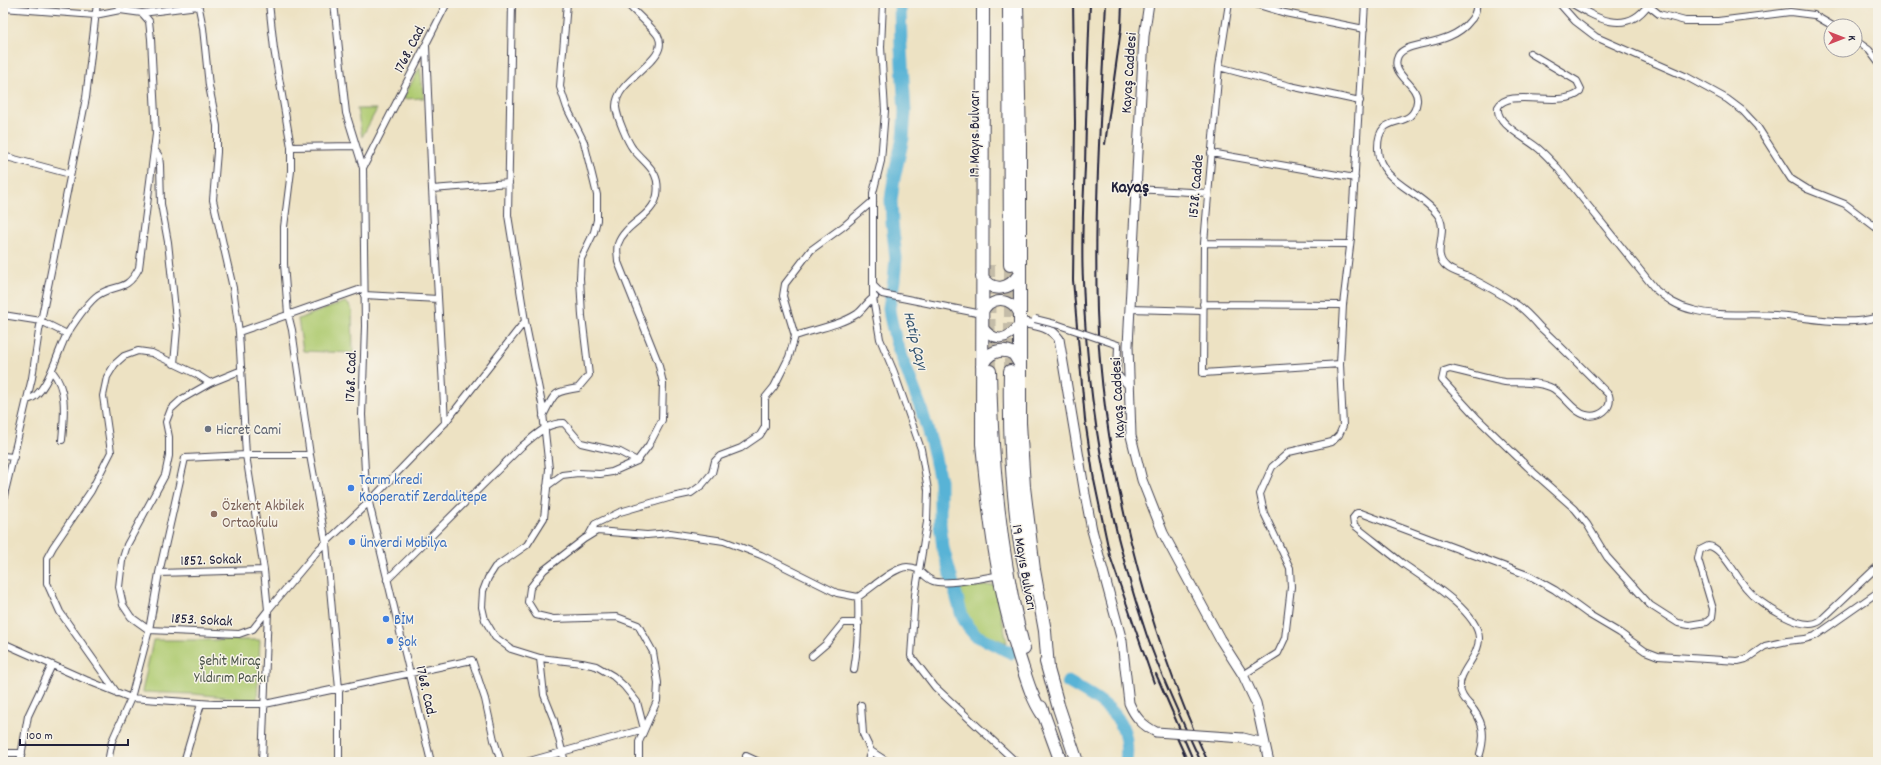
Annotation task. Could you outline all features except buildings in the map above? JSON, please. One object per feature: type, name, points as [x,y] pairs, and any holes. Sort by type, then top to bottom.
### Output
[{"type":"highway","points":[[983,3],[982,326],[986,368]]},
{"type":"highway","name":"19 Mayıs Bulvarı","points":[[989,266],[991,3]]},
{"type":"highway","points":[[1009,3],[1010,265]]},
{"type":"highway","points":[[1015,367],[1024,321],[1019,275],[1020,135],[1017,3]]},
{"type":"highway","points":[[982,277],[986,282],[997,288],[1008,286],[1014,282],[1019,275]]},
{"type":"highway","points":[[1043,715],[1034,702],[1022,667],[1018,641],[989,515],[982,444],[986,368],[988,356],[1002,350],[1014,354],[1024,487],[1048,668],[1058,706],[1077,762]]},
{"type":"highway","points":[[1018,641],[1043,715],[1061,762]]},
{"type":"street","points":[[3,500],[32,378],[41,321],[86,98],[97,3]]},
{"type":"street","points":[[269,3],[274,49],[292,147],[291,171],[284,227],[284,264],[288,314],[292,330],[310,455],[326,543],[340,689],[339,762]]},
{"type":"street","points":[[334,3],[346,112],[355,146],[363,168]]},
{"type":"street","name":"1768. Cad.","points":[[430,762],[366,490],[362,415],[364,295],[363,168],[447,3]]},
{"type":"street","points":[[512,3],[508,215],[525,321],[543,416],[549,469],[544,518],[528,545],[495,568],[488,578],[484,591],[482,607],[487,626],[500,642],[511,649],[540,658],[596,666],[613,676],[624,686],[637,702],[644,729]]},
{"type":"street","points":[[543,416],[555,393],[562,390],[578,388],[589,375],[582,316],[580,278],[581,258],[594,232],[597,220],[597,195],[584,142],[567,108],[560,87],[567,3]]},
{"type":"street","points":[[547,486],[562,475],[578,473],[600,474],[612,472],[637,461],[650,445],[662,420],[663,383],[658,362],[618,262],[618,244],[625,231],[639,221],[649,210],[656,197],[658,185],[654,171],[632,148],[616,107],[618,95],[627,82],[652,62],[660,45],[658,36],[626,3]]},
{"type":"street","points":[[883,3],[881,47],[884,111],[881,160],[873,193],[873,298],[880,339],[894,372],[921,448],[928,490],[927,522],[919,569],[910,656],[935,687],[1014,761]]},
{"type":"street","name":"Kayaş Caddesi","points":[[1149,3],[1144,36],[1129,308],[1129,387],[1131,436],[1136,461],[1152,508],[1195,593],[1220,639],[1243,675],[1256,703],[1269,762]]},
{"type":"street","name":"1528. Cadde","points":[[1229,3],[1219,67],[1204,243],[1203,373],[1340,364]]},
{"type":"street","points":[[1252,3],[1285,13],[1364,29]]},
{"type":"street","points":[[1243,675],[1278,653],[1285,638],[1291,587],[1290,568],[1264,513],[1260,494],[1272,467],[1289,452],[1332,442],[1340,435],[1343,426],[1340,364],[1343,305],[1350,244],[1355,178],[1365,3]]},
{"type":"street","points":[[1476,3],[1476,9],[1472,18],[1460,31],[1438,42],[1405,48],[1398,55],[1396,63],[1398,70],[1417,95],[1417,100],[1414,110],[1408,118],[1389,123],[1384,128],[1378,144],[1380,161],[1392,176],[1438,215],[1443,231],[1439,247],[1440,256],[1446,267],[1486,286],[1518,305],[1609,395],[1610,402],[1608,407],[1602,412],[1586,415],[1580,412],[1558,392],[1544,385],[1494,380],[1450,369],[1444,371],[1442,380],[1478,419],[1545,483],[1576,509],[1587,524],[1606,557],[1626,576],[1648,603],[1678,623],[1695,625],[1707,622],[1713,615],[1710,596],[1698,559],[1700,550],[1708,546],[1715,547],[1721,552],[1737,578],[1752,595],[1801,624],[1814,624],[1820,621],[1878,566]]},
{"type":"street","points":[[1558,3],[1582,28],[1596,37],[1687,77],[1727,99],[1743,111],[1757,126],[1791,179],[1807,189],[1845,204],[1878,229]]},
{"type":"street","points":[[1571,3],[1599,19],[1621,22],[1638,17],[1646,4],[1659,14],[1685,22],[1718,22],[1790,12],[1814,15],[1823,20]]},
{"type":"street","points":[[3,8],[95,15],[120,10],[142,13],[198,5],[209,86],[217,126],[217,152],[213,200],[232,288],[238,332],[242,370],[246,454],[264,570],[268,610],[262,762]]},
{"type":"street","points":[[27,400],[36,396],[52,371],[67,334],[96,296],[105,291],[121,288],[129,283],[139,268],[156,134],[149,21],[142,13]]},
{"type":"street","points":[[426,44],[432,189],[445,423]]},
{"type":"street","points":[[1863,46],[1869,50],[1878,62]]},
{"type":"street","points":[[1530,53],[1577,81],[1580,92],[1566,99],[1526,98],[1505,101],[1498,106],[1499,116],[1507,126],[1539,149],[1557,167],[1651,284],[1663,296],[1679,305],[1702,312],[1776,315],[1846,322],[1864,321],[1878,317]]},
{"type":"street","points":[[1219,67],[1290,86],[1360,101]]},
{"type":"street","points":[[292,147],[355,146]]},
{"type":"street","points":[[154,149],[158,156],[160,165],[161,204],[168,242],[177,328],[174,364]]},
{"type":"street","points":[[1211,152],[1355,178]]},
{"type":"street","points":[[3,156],[70,174]]},
{"type":"street","points":[[432,189],[509,183]]},
{"type":"street","points":[[1135,189],[1208,193]]},
{"type":"street","points":[[588,536],[595,524],[620,512],[691,493],[702,485],[712,473],[715,461],[720,456],[736,450],[760,435],[765,427],[765,398],[774,387],[789,357],[794,336],[783,296],[785,284],[811,250],[844,226],[873,201]]},
{"type":"street","points":[[1204,243],[1350,244]]},
{"type":"street","points":[[873,285],[882,294],[982,314],[989,304],[1001,300],[1013,305],[1024,321],[1050,329],[1059,340],[1092,530],[1119,629],[1129,702],[1133,713],[1147,728],[1156,732],[1243,738],[1264,743]]},
{"type":"street","points":[[238,332],[364,288]]},
{"type":"street","points":[[794,336],[845,320],[857,313],[873,298],[882,294]]},
{"type":"street","points":[[364,295],[438,299]]},
{"type":"street","points":[[1203,304],[1343,305]]},
{"type":"street","points":[[1129,308],[1203,311]]},
{"type":"street","points":[[3,315],[41,321],[67,334]]},
{"type":"street","name":"1853. Sokak","points":[[149,630],[239,634],[253,629],[326,543],[369,502],[445,423],[525,321]]},
{"type":"street","points":[[1024,321],[1060,322],[1119,342],[1117,374],[1129,387]]},
{"type":"street","points":[[982,326],[991,336],[1003,338],[1014,333],[1024,321]]},
{"type":"street","points":[[117,693],[60,612],[47,583],[47,558],[91,491],[111,452],[103,396],[107,377],[115,364],[124,356],[138,351],[152,354],[210,383]]},
{"type":"street","points":[[149,630],[131,617],[123,605],[119,587],[122,561],[127,545],[165,474],[169,456],[169,437],[166,422],[171,409],[182,399],[210,383],[242,370]]},
{"type":"street","points":[[52,371],[58,380],[62,391],[64,420],[62,440]]},
{"type":"street","points":[[387,580],[522,446],[544,427],[555,423],[564,423],[581,443],[620,452],[637,461]]},
{"type":"street","points":[[108,762],[112,741],[131,698],[149,630],[159,573],[184,458],[246,454],[310,455]]},
{"type":"street","points":[[3,456],[14,457]]},
{"type":"street","points":[[1480,754],[1484,735],[1482,724],[1477,713],[1463,697],[1460,685],[1462,677],[1474,659],[1478,647],[1479,635],[1476,627],[1463,611],[1450,599],[1354,525],[1353,518],[1357,513],[1362,513],[1530,576],[1555,590],[1588,614],[1620,633],[1645,652],[1658,656],[1684,659],[1742,660],[1765,646],[1815,636],[1878,592]]},
{"type":"street","points":[[639,762],[639,742],[657,701],[658,683],[653,652],[638,625],[617,617],[552,619],[536,615],[528,602],[530,588],[544,570],[588,536],[598,531],[647,535],[670,533],[724,541],[761,555],[837,593],[858,598]]},
{"type":"street","points":[[858,598],[892,572],[906,567],[919,569],[933,581],[956,582],[1003,574]]},
{"type":"street","name":"1852. Sokak","points":[[159,573],[264,570]]},
{"type":"street","points":[[854,670],[859,623],[858,598]]},
{"type":"street","points":[[812,656],[826,644],[843,623],[859,623]]},
{"type":"street","points":[[3,643],[131,698],[201,704],[265,704],[340,689],[409,672],[472,660],[485,699],[494,740],[501,762]]},
{"type":"street","points":[[540,658],[544,694],[565,762]]},
{"type":"street","points":[[20,762],[28,716],[52,665]]},
{"type":"street","points":[[184,762],[201,704]]},
{"type":"street","points":[[861,705],[863,734],[871,751],[888,762]]},
{"type":"street","points":[[526,762],[644,729]]},
{"type":"street","points":[[1053,743],[1057,762]]},
{"type":"street","points":[[867,762],[871,751]]},
{"type":"street","points":[[3,753],[22,752]]},
{"type":"street","points":[[746,756],[759,762]]},
{"type":"green space","points":[[420,67],[424,98],[403,99]]},
{"type":"green space","points":[[357,109],[377,109],[362,137]]},
{"type":"green space","points":[[345,302],[350,306],[352,311],[353,353],[303,351],[298,319]]},
{"type":"green space","points":[[995,585],[1007,643],[984,634],[971,625],[967,619],[956,588]]},
{"type":"green space","name":"Şehit Miraç Yıldırım Parkı","points":[[153,640],[260,640],[257,700],[194,694],[142,692]]},
{"type":"waterway","name":"Hatip Çayı","points":[[900,3],[905,112],[903,138],[894,178],[891,200],[896,258],[889,308],[890,316],[896,342],[921,408],[933,449],[940,481],[940,524],[943,548],[962,616],[968,627],[975,635],[1012,653]]},
{"type":"waterway","name":"Hatip Çayı","points":[[1068,682],[1103,704],[1120,722],[1127,746],[1126,762]]},
{"type":"tunnel","points":[[989,265],[990,371]]},
{"type":"tunnel","points":[[1010,265],[1010,371]]},
{"type":"railway","points":[[1073,3],[1075,123],[1073,280],[1085,420],[1094,480],[1110,556],[1154,683]]},
{"type":"railway","points":[[1090,3],[1082,252],[1085,325],[1095,416],[1111,505],[1133,593],[1159,668],[1201,762]]},
{"type":"railway","points":[[1106,3],[1098,157],[1096,272],[1101,367],[1108,425],[1118,483],[1131,541],[1147,599],[1185,710],[1208,762]]},
{"type":"railway","points":[[1105,144],[1121,29],[1122,3]]},
{"type":"railway","points":[[1156,674],[1194,762]]},
{"type":"railway","points":[[1173,729],[1188,762]]},
{"type":"place","name":"Hicret Cami","points":[[208,429]]},
{"type":"place","name":"Tarım kredi Kooperatif Zerdalitepe","points":[[351,488]]},
{"type":"place","name":"Özkent Akbilek Ortaokulu","points":[[214,514]]},
{"type":"place","name":"Ünverdi Mobilya","points":[[352,542]]},
{"type":"place","name":"BİM","points":[[386,619]]},
{"type":"place","name":"Şok","points":[[390,641]]},
{"type":"district","name":"Kayaş","points":[[1130,186]]}]
